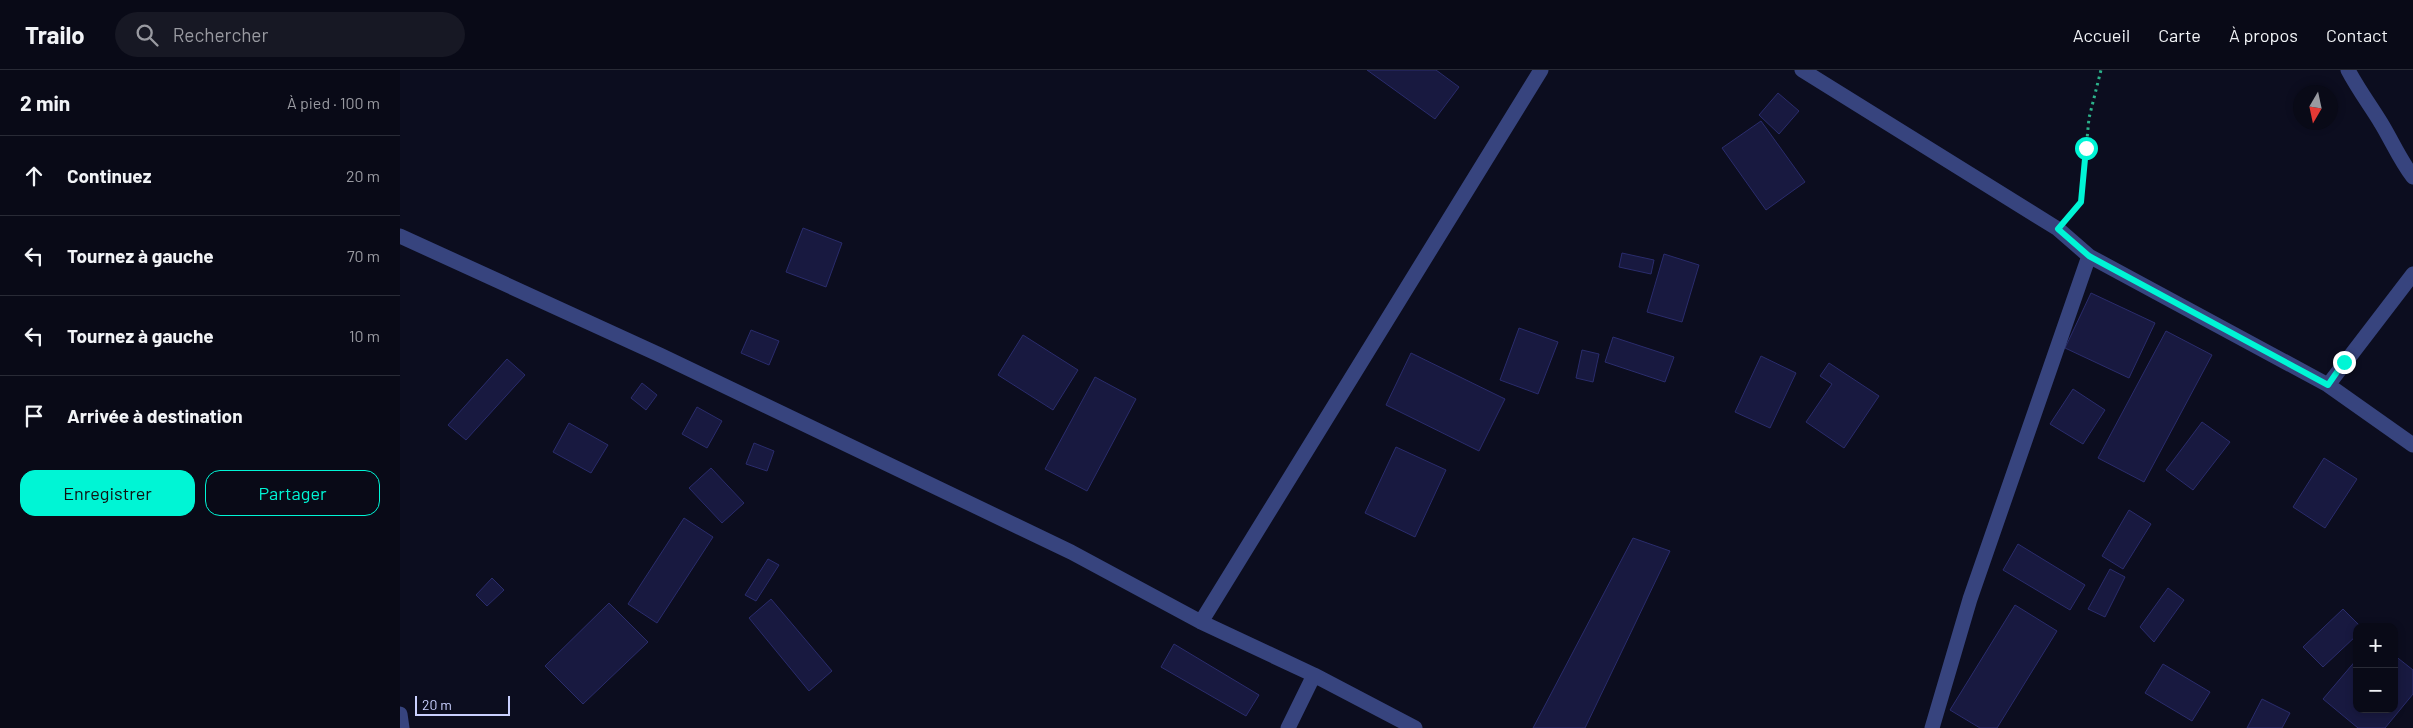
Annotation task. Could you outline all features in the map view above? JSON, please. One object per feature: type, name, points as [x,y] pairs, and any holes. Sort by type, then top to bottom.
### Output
[{"type":"street","points":[[1201,622],[1541,70]]},
{"type":"street","points":[[1802,70],[2058,229],[2089,256],[2328,385],[2413,445]]},
{"type":"street","points":[[2348,70],[2403,164],[2413,177]]},
{"type":"street","points":[[400,236],[660,355],[1062,548],[1201,622],[1314,675],[1415,728]]},
{"type":"street","points":[[1932,728],[1970,599],[2089,256]]},
{"type":"street","points":[[2328,385],[2413,274]]},
{"type":"street","points":[[1288,728],[1314,675]]},
{"type":"street","points":[[400,714],[402,728]]},
{"type":"path","points":[[2058,229],[2081,202],[2089,118],[2101,70]]},
{"type":"building","points":[[1367,70],[1436,70],[1459,87],[1435,119]]},
{"type":"building","points":[[1778,93],[1799,111],[1779,134],[1759,115]]},
{"type":"building","points":[[1761,121],[1805,182],[1766,210],[1722,148]]},
{"type":"building","points":[[803,228],[842,243],[826,287],[786,272]]},
{"type":"building","points":[[1622,253],[1654,260],[1651,274],[1619,267]]},
{"type":"building","points":[[1664,254],[1699,265],[1682,322],[1647,312]]},
{"type":"building","points":[[2091,293],[2155,323],[2129,378],[2065,348]]},
{"type":"building","points":[[1519,328],[1558,342],[1538,394],[1500,380]]},
{"type":"building","points":[[751,330],[779,341],[769,365],[741,353]]},
{"type":"building","points":[[2166,331],[2212,355],[2144,482],[2098,458]]},
{"type":"building","points":[[1023,335],[1078,370],[1053,410],[998,375]]},
{"type":"building","points":[[1613,337],[1674,357],[1665,382],[1605,362]]},
{"type":"building","points":[[1582,350],[1599,354],[1593,382],[1576,378]]},
{"type":"building","points":[[1411,353],[1505,399],[1479,451],[1386,405]]},
{"type":"building","points":[[1761,356],[1796,373],[1770,428],[1735,412]]},
{"type":"building","points":[[507,359],[525,375],[466,440],[448,425]]},
{"type":"building","points":[[1829,363],[1879,396],[1844,448],[1806,422],[1832,384],[1820,376]]},
{"type":"building","points":[[1095,377],[1136,399],[1087,491],[1045,469]]},
{"type":"building","points":[[642,383],[657,395],[646,410],[631,398]]},
{"type":"building","points":[[2073,389],[2105,410],[2083,444],[2050,424]]},
{"type":"building","points":[[697,407],[722,421],[707,448],[682,434]]},
{"type":"building","points":[[2202,422],[2230,442],[2193,490],[2166,470]]},
{"type":"building","points":[[569,423],[608,445],[591,473],[553,452]]},
{"type":"building","points":[[754,443],[774,451],[767,471],[746,464]]},
{"type":"building","points":[[1396,447],[1446,470],[1415,537],[1365,513]]},
{"type":"building","points":[[2324,458],[2357,479],[2325,528],[2293,507]]},
{"type":"building","points":[[711,468],[744,503],[722,523],[689,488]]},
{"type":"building","points":[[2129,510],[2151,524],[2123,569],[2102,556]]},
{"type":"building","points":[[684,518],[713,537],[657,623],[628,604]]},
{"type":"building","points":[[1633,538],[1670,551],[1585,728],[1533,728]]},
{"type":"building","points":[[2018,544],[2085,585],[2070,610],[2003,570]]},
{"type":"building","points":[[768,559],[779,565],[756,601],[745,595]]},
{"type":"building","points":[[2110,569],[2125,577],[2105,617],[2088,609]]},
{"type":"building","points":[[492,578],[504,590],[487,606],[476,595]]},
{"type":"building","points":[[2168,588],[2184,600],[2154,642],[2140,627]]},
{"type":"building","points":[[771,599],[832,671],[809,691],[749,618]]},
{"type":"building","points":[[609,603],[648,642],[583,704],[545,666]]},
{"type":"building","points":[[2015,605],[2057,631],[1997,728],[1980,728],[1950,710]]},
{"type":"building","points":[[2343,609],[2357,623],[2353,623],[2353,639],[2323,667],[2303,647]]},
{"type":"building","points":[[1174,644],[1259,695],[1246,716],[1161,667]]},
{"type":"building","points":[[2398,658],[2413,670],[2413,694],[2398,712]]},
{"type":"building","points":[[2163,664],[2210,692],[2192,721],[2145,693]]},
{"type":"building","points":[[2353,664],[2353,713],[2397,713],[2385,728],[2358,728],[2323,699]]},
{"type":"building","points":[[2262,699],[2290,713],[2282,728],[2247,728]]},
{"type":"route","points":[[2086,148],[2081,202],[2058,229],[2089,256],[2328,385],[2344,362]]}]
